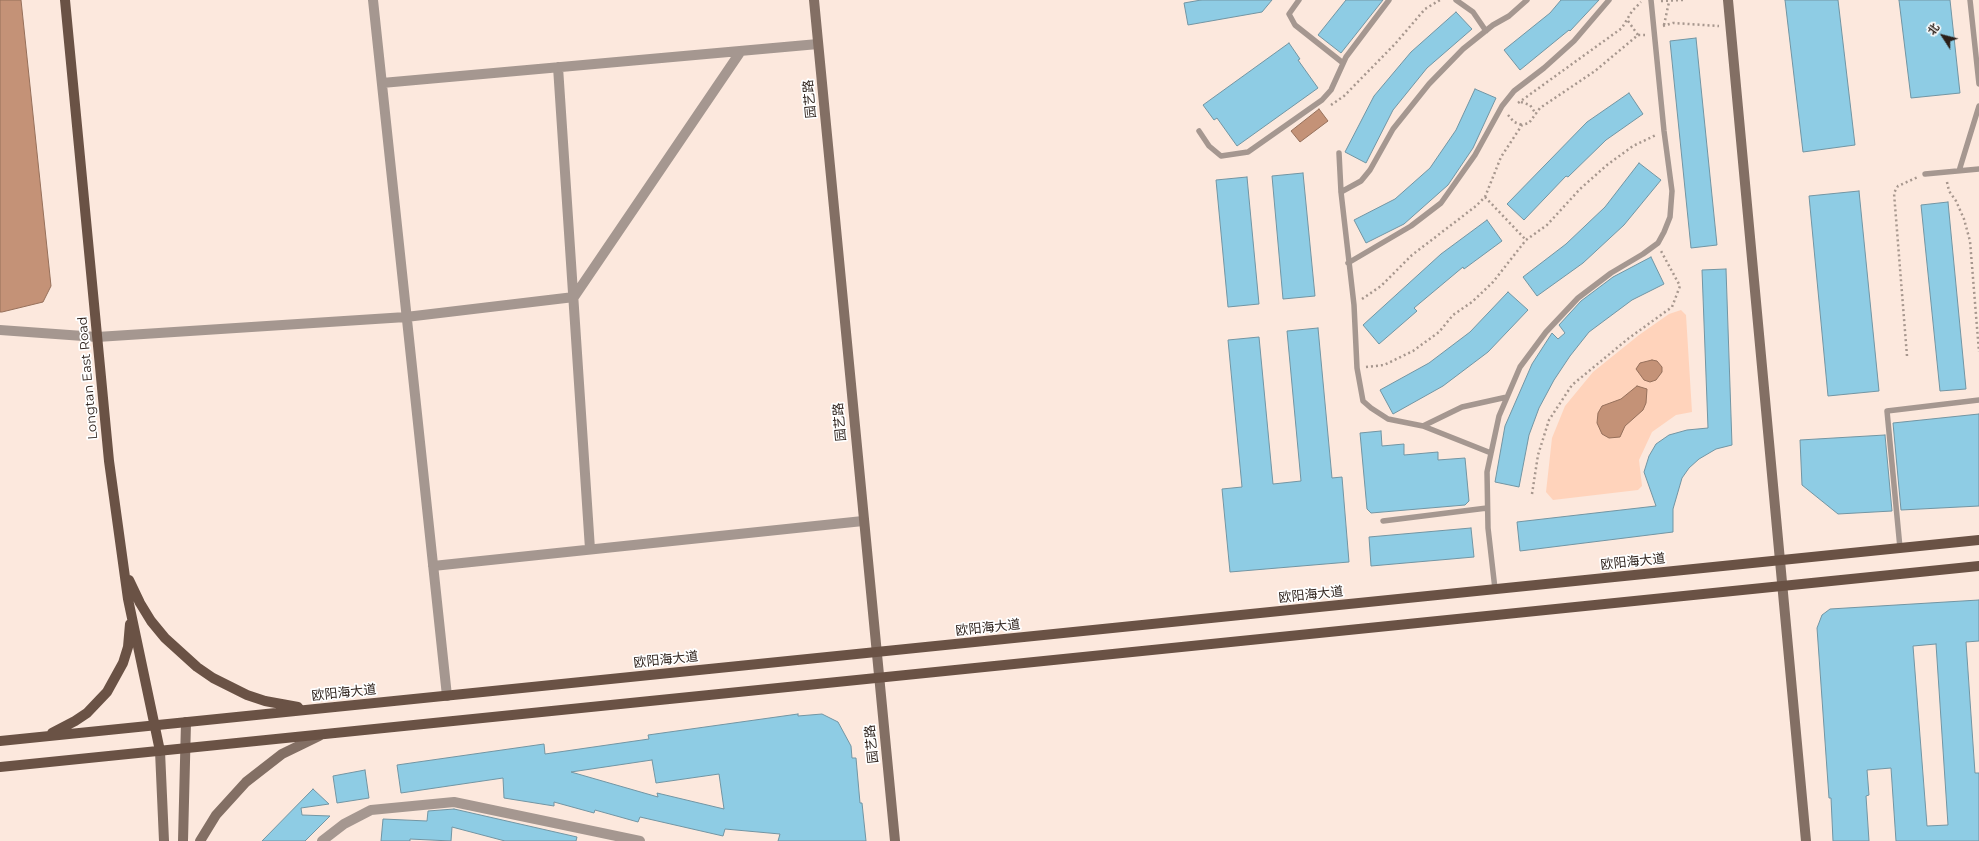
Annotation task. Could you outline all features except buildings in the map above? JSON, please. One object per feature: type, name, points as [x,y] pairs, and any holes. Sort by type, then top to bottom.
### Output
[{"type":"main road","name":"Longtan East Road","points":[[65,0],[109,461],[128,598],[160,751]]},
{"type":"main road","name":"园艺路","points":[[814,0],[875,652],[895,841]]},
{"type":"main road","points":[[1728,0],[1806,841]]},
{"type":"main road","name":"欧阳海大道","points":[[0,741],[1979,540]]},
{"type":"main road","points":[[122,562],[136,596],[151,621],[165,638],[197,668],[229,687],[265,701],[303,708],[322,708]]},
{"type":"main road","points":[[0,767],[1979,566]]},
{"type":"main road","points":[[21,739],[49,734],[69,725],[87,713],[107,692],[121,668],[128,648],[130,631],[128,598]]},
{"type":"main road","points":[[183,841],[186,722]]},
{"type":"main road","points":[[200,841],[216,815],[246,782],[282,754],[323,734]]},
{"type":"main road","points":[[160,751],[164,841]]},
{"type":"street","points":[[373,0],[447,696]]},
{"type":"street","points":[[382,83],[818,44]]},
{"type":"street","points":[[0,330],[97,337],[406,317],[574,297],[741,51]]},
{"type":"street","points":[[558,67],[590,549]]},
{"type":"street","points":[[433,566],[863,521]]},
{"type":"street","points":[[322,841],[344,824],[371,810],[454,802],[640,841]]},
{"type":"lane","points":[[1298,0],[1289,14],[1295,25],[1343,63]]},
{"type":"lane","points":[[1199,132],[1209,146],[1220,156],[1248,152],[1322,100],[1331,90],[1346,57],[1390,0]]},
{"type":"lane","points":[[1456,0],[1473,12],[1486,31]]},
{"type":"lane","points":[[1341,192],[1361,181],[1370,170],[1393,129],[1428,84],[1463,49],[1486,31],[1509,16],[1527,0]]},
{"type":"lane","points":[[1348,263],[1411,226],[1441,203],[1475,155],[1502,106],[1514,90],[1544,68],[1574,41],[1609,0]]},
{"type":"lane","points":[[1495,589],[1488,528],[1486,472],[1499,416],[1520,367],[1546,332],[1578,298],[1611,273],[1643,254],[1658,243],[1670,217],[1672,192],[1664,131],[1652,0]]},
{"type":"lane","points":[[1970,0],[1979,84]]},
{"type":"lane","points":[[1959,171],[1979,106]]},
{"type":"lane","points":[[1339,153],[1348,263],[1354,305],[1357,368],[1363,401],[1371,408],[1388,418],[1423,426],[1491,453]]},
{"type":"lane","points":[[1925,174],[1979,169]]},
{"type":"lane","points":[[1423,426],[1462,408],[1507,397]]},
{"type":"lane","points":[[1900,548],[1887,411],[1979,400]]},
{"type":"lane","points":[[1383,521],[1487,508]]},
{"type":"path","points":[[1322,100],[1332,106],[1344,96],[1395,44],[1425,9],[1440,0]]},
{"type":"path","points":[[1652,0],[1669,2],[1683,0]]},
{"type":"path","points":[[1516,104],[1622,28],[1628,21],[1632,11],[1639,3],[1643,1]]},
{"type":"path","points":[[1664,26],[1669,2]]},
{"type":"path","points":[[1628,21],[1638,35]]},
{"type":"path","points":[[1659,29],[1673,23],[1731,27]]},
{"type":"path","points":[[1510,111],[1508,115],[1514,122],[1522,124],[1528,123],[1540,108],[1595,71],[1638,35],[1650,34]]},
{"type":"path","points":[[1520,102],[1530,105],[1536,114]]},
{"type":"path","points":[[1354,305],[1381,286],[1412,255],[1476,206],[1485,197],[1501,158],[1522,124]]},
{"type":"path","points":[[1357,368],[1384,365],[1413,351],[1439,332],[1453,315],[1472,302],[1493,282],[1526,240],[1547,225],[1580,189],[1607,165],[1633,146],[1664,131]]},
{"type":"path","points":[[1945,172],[1949,191],[1961,213],[1970,241],[1979,352]]},
{"type":"path","points":[[1907,356],[1894,193],[1898,186],[1925,174]]},
{"type":"path","points":[[1485,197],[1526,240]]},
{"type":"path","points":[[1532,494],[1538,455],[1549,420],[1572,385],[1629,338],[1672,307],[1680,286],[1658,243]]},
{"type":"shaded area","points":[[0,0],[21,0],[51,286],[43,302],[2,312],[0,312]]},
{"type":"shaded area","points":[[1319,109],[1328,121],[1300,142],[1291,131]]},
{"type":"shaded area","points":[[1681,310],[1686,315],[1692,412],[1676,415],[1652,432],[1639,460],[1642,486],[1638,490],[1553,500],[1546,492],[1552,438],[1565,406],[1593,372],[1639,335],[1669,314]]},
{"type":"shaded area","points":[[1652,360],[1657,361],[1662,367],[1662,372],[1656,380],[1650,382],[1644,380],[1636,369],[1640,363]]},
{"type":"shaded area","points":[[1637,386],[1647,389],[1646,403],[1643,410],[1625,426],[1620,437],[1609,438],[1602,434],[1597,423],[1598,413],[1602,406],[1621,399]]}]
